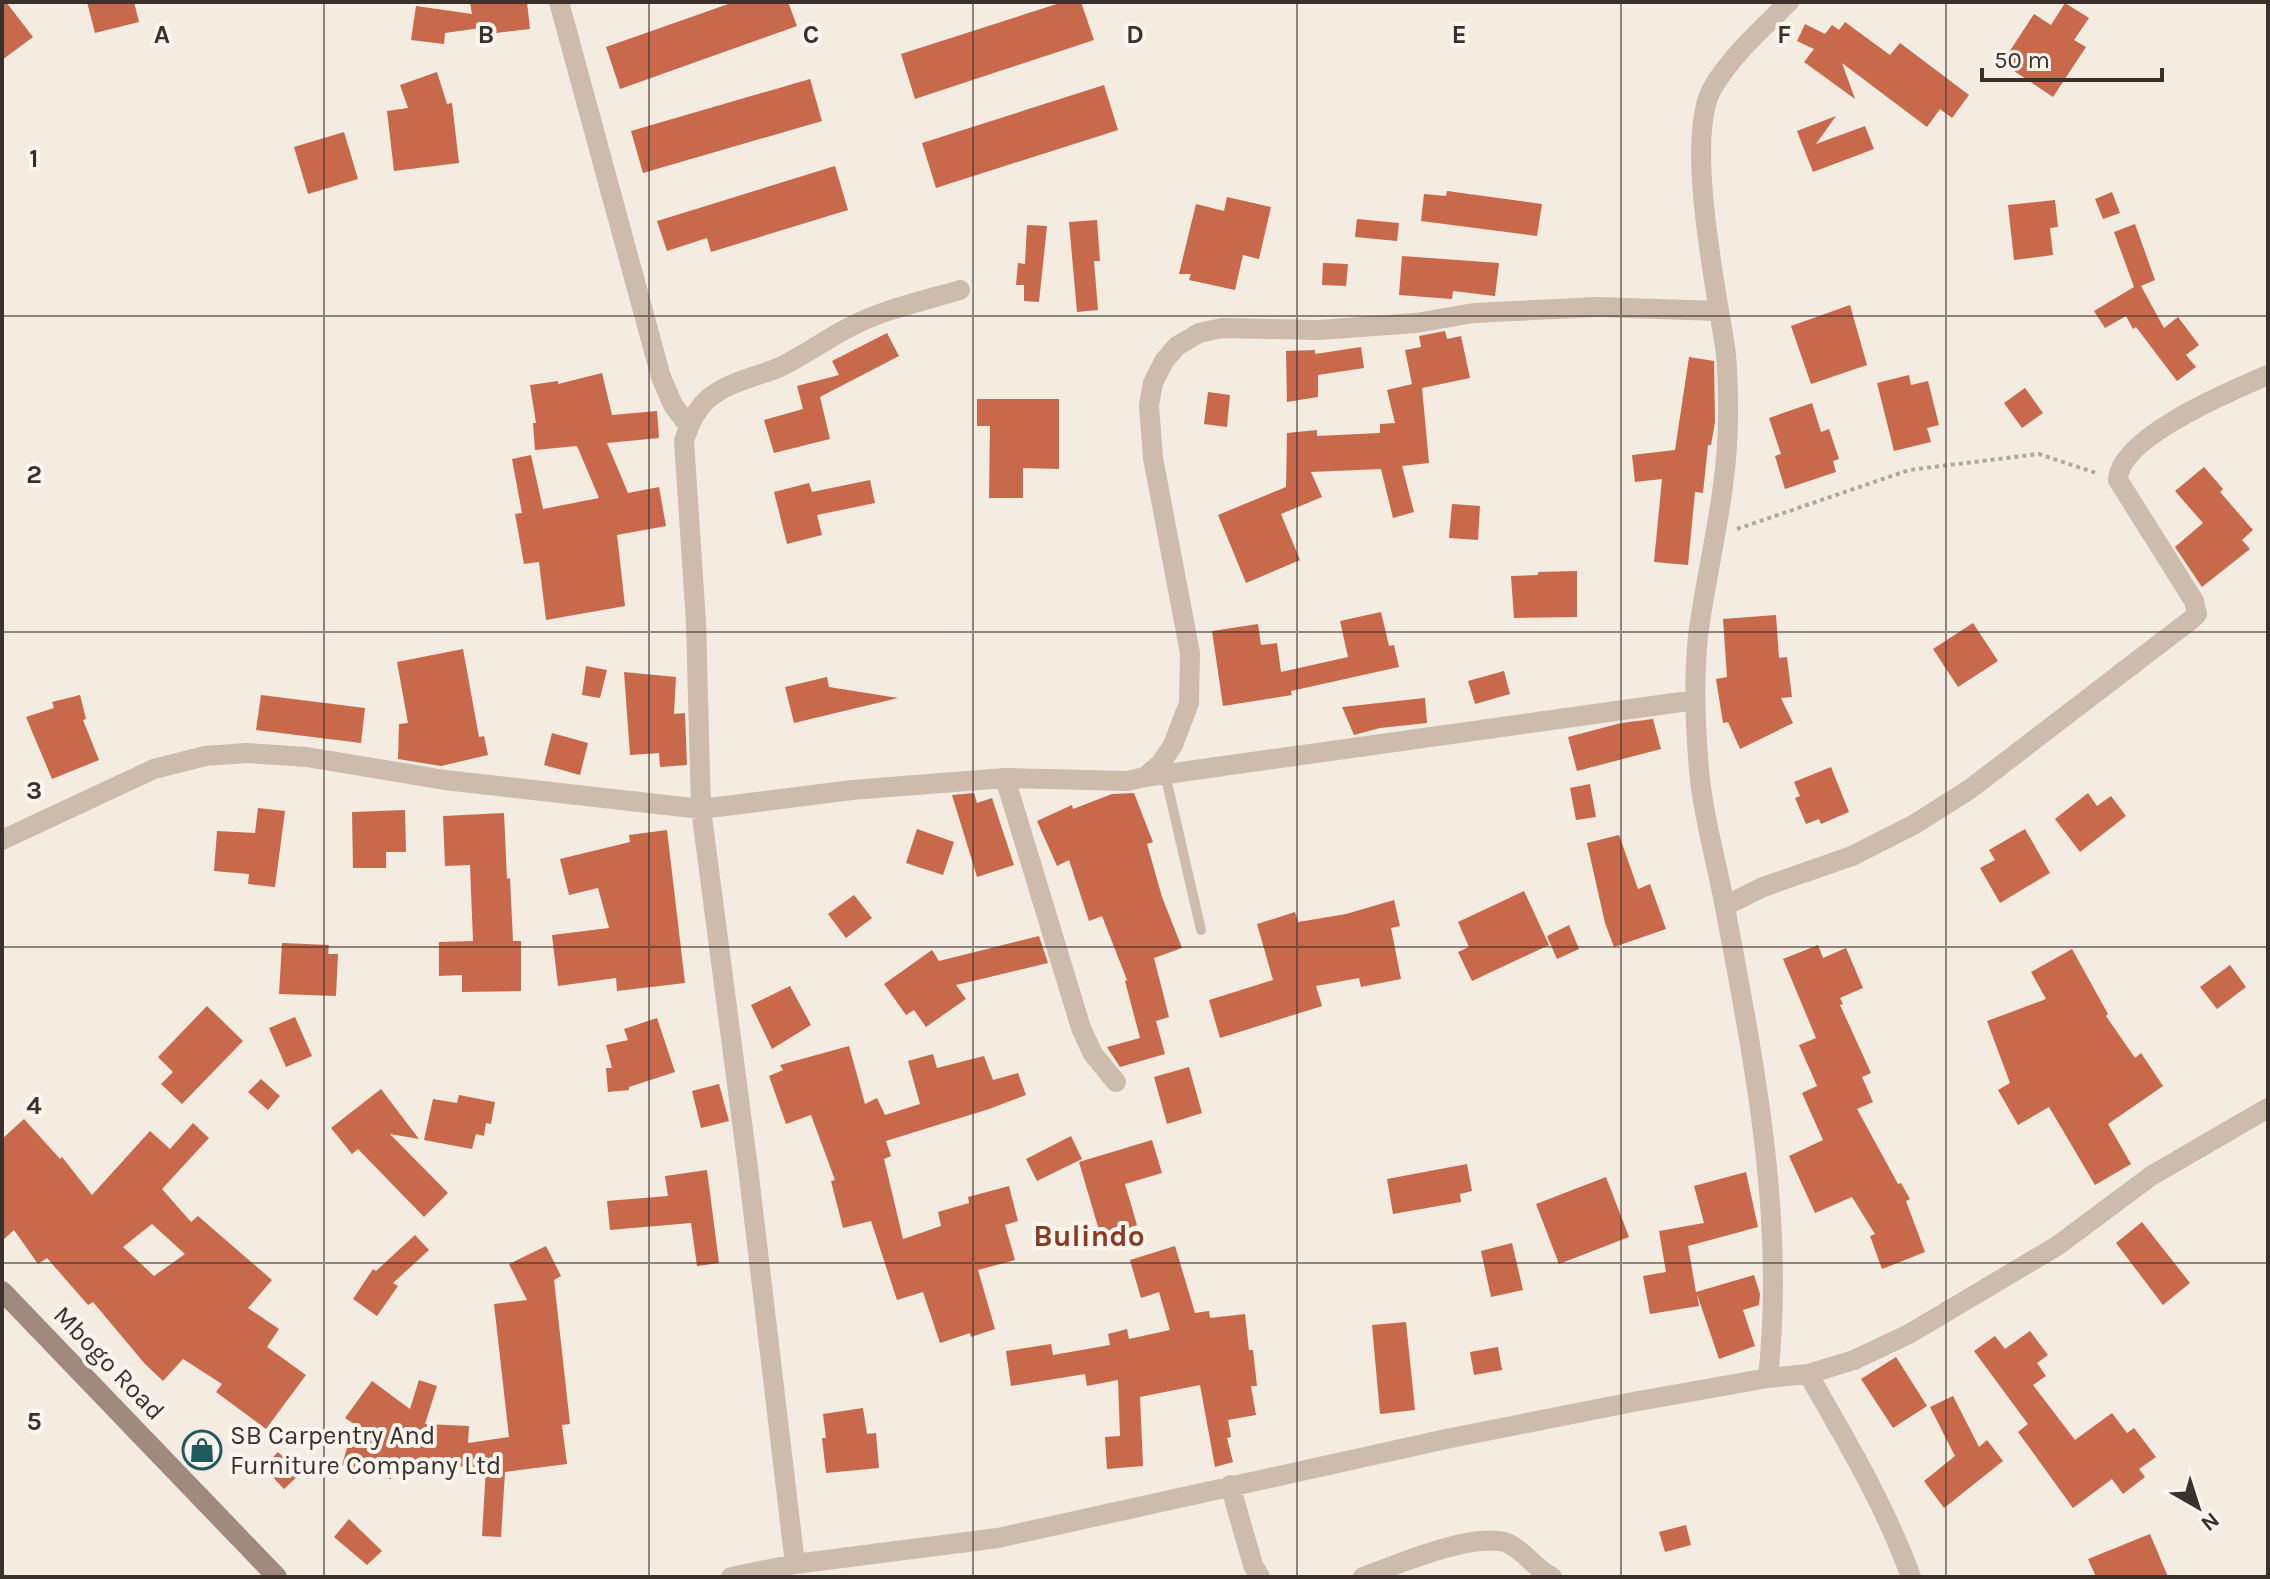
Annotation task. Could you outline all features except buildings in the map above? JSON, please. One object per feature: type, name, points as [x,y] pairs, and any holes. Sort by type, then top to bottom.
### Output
[{"type":"main road","name":"Mbogo Road","points":[[2,1291],[277,1577]]},
{"type":"street","points":[[559,2],[661,377],[673,405],[688,425]]},
{"type":"street","points":[[1768,1378],[1774,1311],[1769,1172],[1755,1071],[1698,761],[1695,700],[1698,638],[1729,451],[1725,350],[1705,202],[1701,140],[1703,111],[1712,89],[1727,68],[1789,2]]},
{"type":"street","points":[[795,1564],[750,1183],[701,809],[696,622],[684,441],[688,425],[697,410],[711,397],[732,385],[791,362],[850,327],[883,312],[960,290]]},
{"type":"street","points":[[1155,775],[1173,745],[1189,703],[1190,653],[1153,458],[1149,405],[1153,383],[1164,361],[1177,346],[1199,333],[1222,328],[1318,330],[1416,323],[1474,313],[1598,307],[1718,311]]},
{"type":"street","points":[[1725,906],[1763,887],[1852,856],[1915,824],[1970,789],[2197,614],[2183,581],[2118,480],[2119,471],[2126,459],[2170,423],[2204,403],[2268,375]]},
{"type":"street","points":[[2,840],[154,769],[205,756],[247,753],[307,757],[445,780],[701,809],[852,790],[1005,778],[1127,781],[1695,700]]},
{"type":"street","points":[[1005,778],[1081,1028],[1093,1054],[1116,1082]]},
{"type":"street","points":[[731,1577],[795,1564],[998,1538],[1446,1439],[1768,1378],[1808,1374],[1854,1360],[1909,1334],[2057,1246],[2151,1176],[2268,1108]]},
{"type":"street","points":[[1808,1374],[1875,1491],[1911,1577]]},
{"type":"street","points":[[1230,1485],[1253,1565],[1260,1577]]},
{"type":"street","points":[[1363,1577],[1436,1550],[1485,1541],[1511,1544],[1552,1577]]},
{"type":"lane","points":[[1155,775],[1201,930]]},
{"type":"path","points":[[1716,535],[1909,470],[2039,454],[2118,480]]},
{"type":"place","name":"SB Carpentry And Furniture Company Ltd","points":[[202,1450]]},
{"type":"district","name":"Bulindo","points":[[1089,1236]]}]
